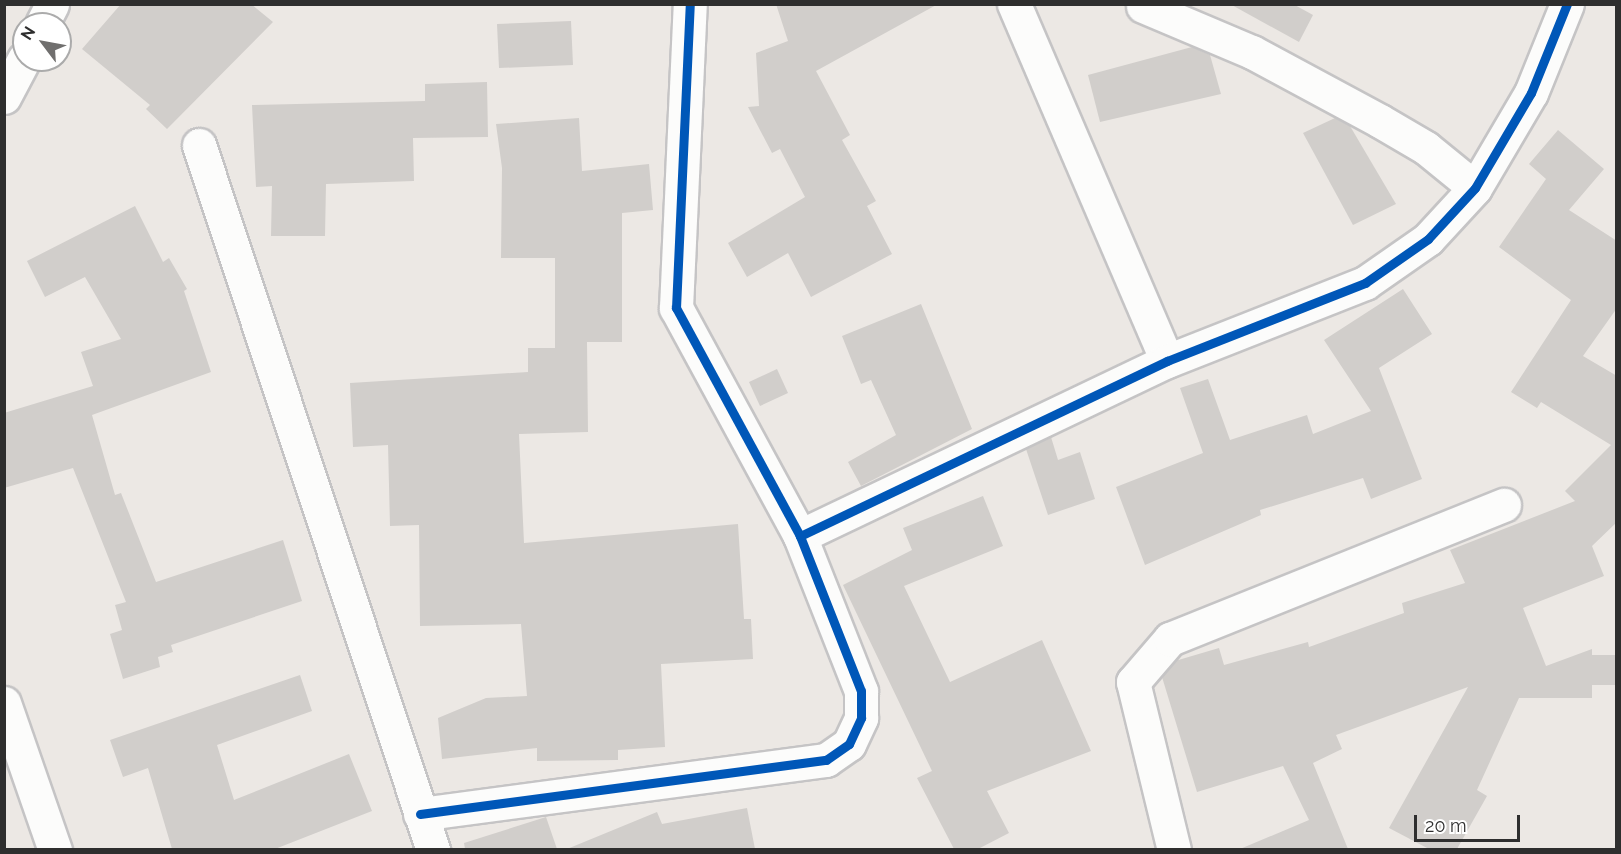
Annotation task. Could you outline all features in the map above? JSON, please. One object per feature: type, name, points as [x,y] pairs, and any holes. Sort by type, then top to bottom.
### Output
[{"type":"street","points":[[420,814],[826,760],[849,744],[861,718],[861,691],[800,536],[676,308],[690,4]]},
{"type":"street","points":[[1014,4],[1167,361]]},
{"type":"street","points":[[800,536],[1167,361],[1365,283],[1428,239],[1475,188],[1531,93],[1567,4]]},
{"type":"street","points":[[1143,6],[1252,52],[1380,121],[1426,148],[1475,188]]},
{"type":"street","points":[[4,97],[17,72]]},
{"type":"street","points":[[199,145],[433,849]]},
{"type":"street","points":[[1174,849],[1133,682],[1170,639],[1504,505]]},
{"type":"street","points":[[4,703],[55,849]]},
{"type":"building","points":[[121,4],[251,4],[273,22],[167,129],[146,109],[150,105],[82,49]]},
{"type":"building","points":[[776,4],[938,4],[816,71],[850,135],[842,140],[876,201],[867,206],[892,254],[811,297],[788,253],[747,277],[728,243],[805,197],[780,149],[772,153],[748,107],[759,106],[756,53],[788,41]]},
{"type":"building","points":[[1230,4],[1293,4],[1313,15],[1299,42]]},
{"type":"building","points":[[571,21],[573,65],[499,68],[497,24]]},
{"type":"building","points":[[1192,47],[1210,55],[1221,94],[1100,122],[1088,75]]},
{"type":"building","points":[[487,82],[488,137],[413,138],[414,181],[326,184],[325,236],[271,236],[272,186],[256,187],[252,105],[425,101],[425,84]]},
{"type":"building","points":[[579,118],[582,171],[649,164],[653,210],[622,213],[622,342],[587,342],[588,432],[519,434],[524,543],[738,524],[744,619],[751,619],[753,659],[661,664],[665,747],[618,750],[618,760],[537,761],[537,748],[442,759],[438,718],[486,698],[527,696],[521,624],[420,626],[419,525],[390,526],[388,445],[353,447],[350,383],[528,372],[528,348],[555,348],[555,258],[501,258],[502,168],[496,124]]},
{"type":"building","points":[[1335,118],[1350,126],[1396,204],[1353,225],[1303,133]]},
{"type":"building","points":[[1558,130],[1604,169],[1569,210],[1617,241],[1617,308],[1583,356],[1617,376],[1617,522],[1592,546],[1604,576],[1523,608],[1546,666],[1592,649],[1592,655],[1617,655],[1617,685],[1592,685],[1592,698],[1519,698],[1477,790],[1487,796],[1457,849],[1429,849],[1389,828],[1468,687],[1336,735],[1342,749],[1313,763],[1348,849],[1240,849],[1309,820],[1283,766],[1197,792],[1162,677],[1175,661],[1219,648],[1224,665],[1308,642],[1309,647],[1404,613],[1402,603],[1465,583],[1450,550],[1575,501],[1565,491],[1611,445],[1541,402],[1537,408],[1511,392],[1571,300],[1499,247],[1546,179],[1529,164]]},
{"type":"building","points":[[135,206],[163,262],[169,258],[187,289],[184,291],[211,372],[92,415],[115,495],[121,493],[156,582],[283,540],[302,601],[171,645],[173,652],[158,657],[160,667],[123,679],[110,634],[122,630],[115,605],[126,602],[73,468],[4,488],[4,413],[93,386],[81,352],[121,339],[85,277],[45,297],[27,261]]},
{"type":"building","points":[[1403,289],[1432,334],[1379,368],[1422,479],[1371,499],[1363,478],[1260,510],[1261,515],[1145,565],[1116,487],[1203,453],[1180,388],[1208,379],[1230,440],[1307,415],[1313,434],[1371,411],[1324,340]]},
{"type":"building","points":[[921,304],[972,429],[861,486],[848,462],[896,435],[871,380],[861,384],[842,336]]},
{"type":"building","points":[[777,369],[788,393],[760,406],[749,382]]},
{"type":"building","points":[[1051,437],[1058,460],[1080,452],[1095,499],[1048,515],[1026,449]]},
{"type":"building","points":[[983,496],[1003,546],[904,586],[950,682],[1042,640],[1091,751],[987,791],[1009,833],[978,849],[954,849],[917,778],[932,771],[843,585],[912,550],[903,528]]},
{"type":"building","points":[[300,675],[312,711],[217,745],[234,800],[349,754],[372,811],[275,849],[172,849],[148,768],[123,777],[110,740]]},
{"type":"building","points":[[747,808],[755,849],[567,849],[657,812],[662,824]]},
{"type":"building","points":[[546,817],[557,849],[465,849],[464,843]]},
{"type":"cycle path","points":[[420,814],[826,760],[849,744],[861,718],[861,691],[800,536],[676,308],[690,4]]},
{"type":"cycle path","points":[[800,536],[1167,361],[1365,283],[1428,239],[1475,188],[1531,93],[1567,4]]}]
